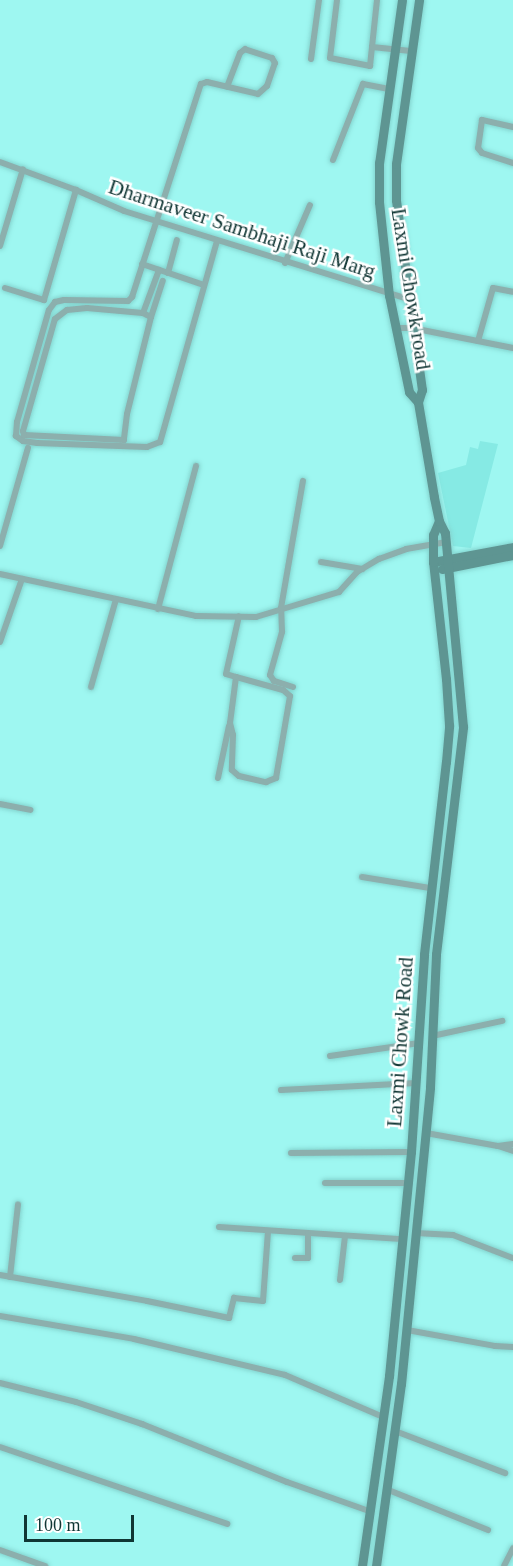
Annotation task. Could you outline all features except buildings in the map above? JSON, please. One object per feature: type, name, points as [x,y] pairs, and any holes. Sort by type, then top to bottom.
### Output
[{"type":"main road","name":"Laxmi Chowk road","points":[[402,0],[379,163],[379,201],[389,295],[409,392],[418,402]]},
{"type":"main road","name":"Laxmi Chowk road","points":[[419,0],[396,164],[396,200],[422,390],[418,402],[439,521],[446,543]]},
{"type":"main road","name":"Laxmi Chowk Road","points":[[362,1566],[384,1414],[408,1183],[430,888],[448,725],[432,545],[439,521]]},
{"type":"main road","name":"Laxmi Chowk Road","points":[[376,1566],[407,1330],[426,1133],[436,954],[463,727],[446,563],[446,543]]},
{"type":"main road","points":[[433,566],[513,547]]},
{"type":"main road","points":[[446,563],[513,555]]},
{"type":"main road","points":[[418,1054],[432,1055]]},
{"type":"main road","points":[[402,1239],[416,1237]]},
{"type":"main road","points":[[384,1414],[397,1415]]},
{"type":"street","points":[[311,59],[319,0]]},
{"type":"street","points":[[337,0],[330,58],[370,66],[377,0]]},
{"type":"street","points":[[372,47],[411,51]]},
{"type":"street","points":[[217,241],[160,442],[147,447],[23,441],[16,436],[17,422],[49,310],[55,302],[64,300],[128,301],[201,84],[207,82],[227,87],[258,94],[267,86],[275,63],[272,58],[245,49],[240,53],[227,87]]},
{"type":"street","points":[[333,160],[363,84],[388,89]]},
{"type":"street","points":[[513,127],[482,120],[478,148],[482,153],[513,163]]},
{"type":"street","name":"Dharmaveer Sambhaji Raji Marg","points":[[0,162],[156,222],[408,299]]},
{"type":"street","points":[[0,246],[23,169]]},
{"type":"street","points":[[5,288],[44,300],[76,190]]},
{"type":"street","points":[[285,263],[310,205]]},
{"type":"street","points":[[168,273],[177,240]]},
{"type":"street","points":[[142,264],[204,285]]},
{"type":"street","points":[[143,313],[159,270]]},
{"type":"street","points":[[151,317],[143,313],[87,308],[60,313],[55,319],[23,431],[24,435],[124,440],[127,414],[151,317],[163,281]]},
{"type":"street","points":[[478,341],[493,288],[513,292]]},
{"type":"street","points":[[396,328],[412,328],[513,348]]},
{"type":"street","points":[[0,546],[28,448]]},
{"type":"street","points":[[158,609],[196,466]]},
{"type":"street","points":[[293,687],[270,679],[282,632],[281,608],[303,481]]},
{"type":"street","points":[[0,574],[196,616],[266,615],[281,608],[339,592],[363,569],[406,549],[446,543]]},
{"type":"street","points":[[321,562],[363,569]]},
{"type":"street","points":[[0,642],[22,579]]},
{"type":"street","points":[[91,687],[116,599]]},
{"type":"street","points":[[230,723],[233,735],[232,770],[239,776],[266,782],[276,778],[290,696],[283,690],[226,674],[239,616]]},
{"type":"street","points":[[218,778],[230,723],[236,677]]},
{"type":"street","points":[[0,804],[30,810]]},
{"type":"street","points":[[362,877],[430,888]]},
{"type":"street","points":[[432,1036],[502,1021]]},
{"type":"street","points":[[330,1056],[419,1043]]},
{"type":"street","points":[[281,1090],[416,1083]]},
{"type":"street","points":[[426,1133],[498,1146],[513,1151]]},
{"type":"street","points":[[498,1146],[513,1144]]},
{"type":"street","points":[[291,1153],[411,1152]]},
{"type":"street","points":[[325,1183],[408,1183]]},
{"type":"street","points":[[10,1277],[18,1204]]},
{"type":"street","points":[[219,1227],[402,1239]]},
{"type":"street","points":[[0,1275],[229,1318],[234,1298],[263,1300],[268,1232]]},
{"type":"street","points":[[295,1257],[308,1258],[308,1234]]},
{"type":"street","points":[[416,1237],[453,1235],[513,1258]]},
{"type":"street","points":[[340,1280],[345,1236]]},
{"type":"street","points":[[0,1316],[142,1341],[285,1375],[384,1414]]},
{"type":"street","points":[[407,1330],[495,1346],[513,1347]]},
{"type":"street","points":[[0,1383],[76,1402],[142,1424],[287,1482],[369,1511]]},
{"type":"street","points":[[395,1431],[505,1473]]},
{"type":"street","points":[[0,1447],[227,1524]]},
{"type":"street","points":[[385,1489],[488,1530]]},
{"type":"street","points":[[504,1566],[513,1548]]},
{"type":"street","points":[[0,1550],[45,1566]]},
{"type":"shaded area","points":[[480,441],[498,444],[471,548],[453,546],[438,473],[466,465],[470,447],[478,449]]}]
